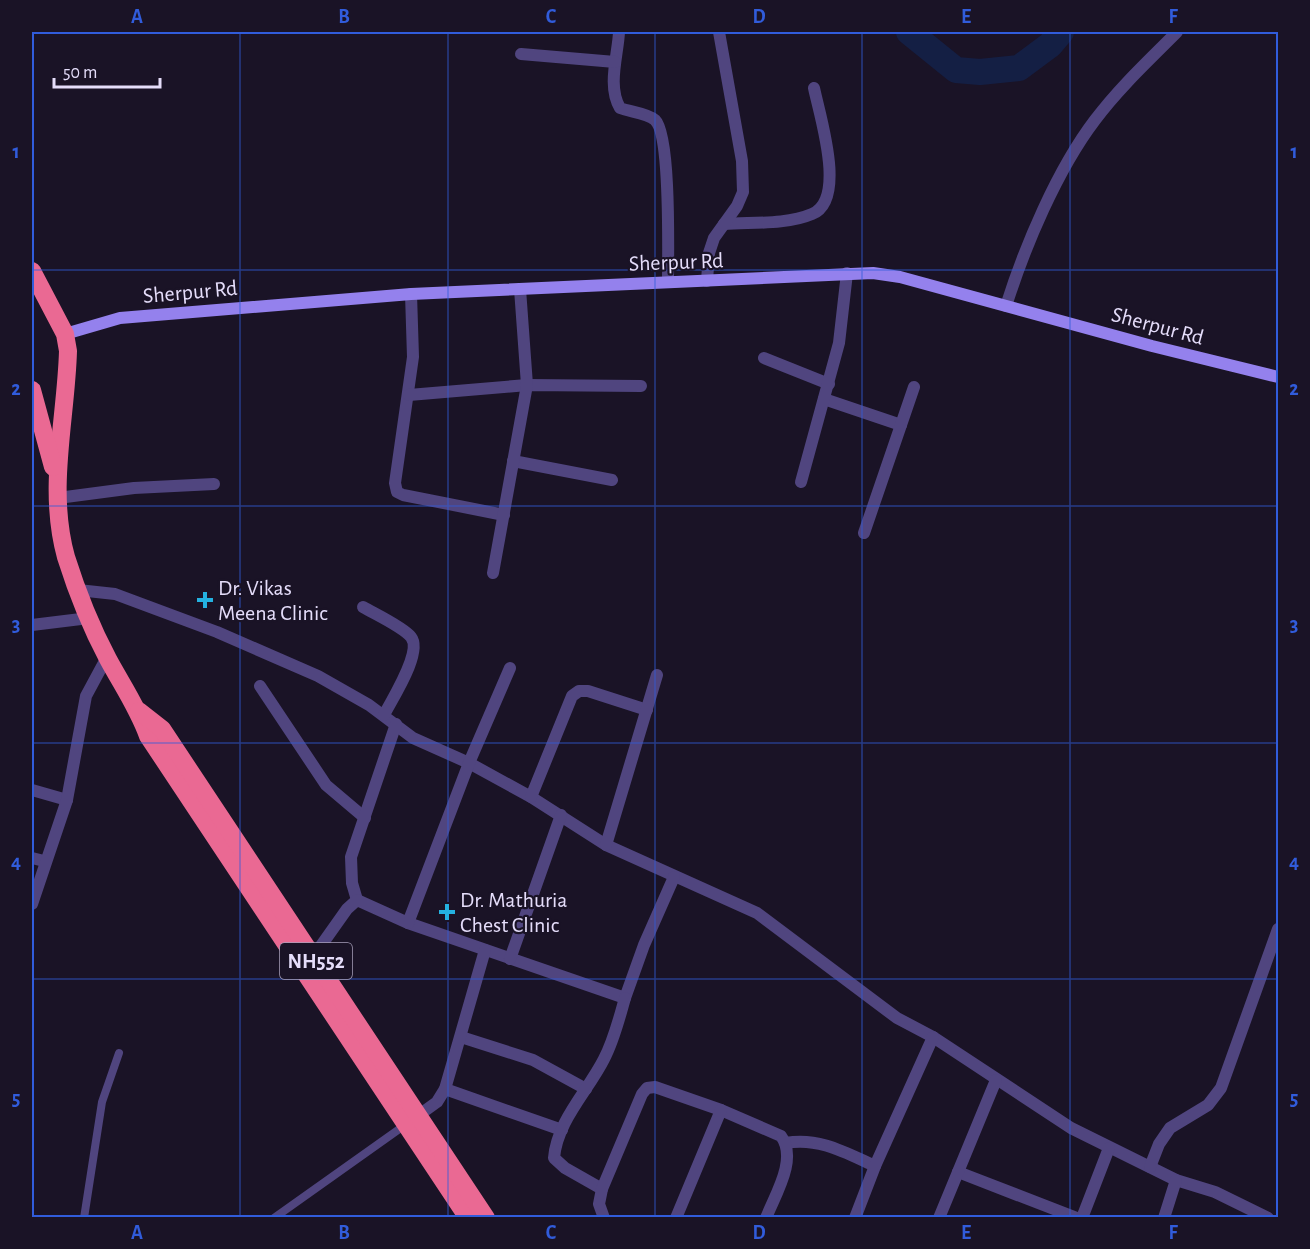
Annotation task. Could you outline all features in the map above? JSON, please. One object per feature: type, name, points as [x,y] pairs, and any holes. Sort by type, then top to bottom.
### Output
[{"type":"highway","name":"NH552","points":[[32,271],[65,334],[67,369],[58,489]]},
{"type":"highway","name":"NH552","points":[[32,390],[58,489],[66,555],[88,618],[107,657],[139,711],[148,736],[412,1120],[486,1218]]},
{"type":"highway","name":"NH552","points":[[139,711],[162,729],[313,957],[412,1120],[468,1218]]},
{"type":"street","points":[[619,32],[615,62],[615,94],[620,108],[654,118],[661,129],[668,206],[668,282]]},
{"type":"street","points":[[706,281],[709,253],[714,238],[743,192],[744,176],[719,32]]},
{"type":"street","points":[[1006,306],[1019,265],[1035,228],[1066,168],[1095,120],[1177,32]]},
{"type":"street","points":[[520,54],[615,62]]},
{"type":"street","points":[[724,224],[794,219],[815,214],[827,202],[832,178],[814,88]]},
{"type":"street","points":[[801,483],[839,343],[848,273]]},
{"type":"street","name":"Sherpur Rd","points":[[65,334],[120,318],[411,294],[848,273],[900,277],[1152,346],[1278,377]]},
{"type":"street","points":[[493,573],[527,385],[520,289]]},
{"type":"street","points":[[411,294],[413,357],[395,483],[397,492],[504,515]]},
{"type":"street","points":[[764,358],[829,384]]},
{"type":"street","points":[[409,395],[527,385],[641,386]]},
{"type":"street","points":[[864,533],[914,387]]},
{"type":"street","points":[[825,399],[901,426]]},
{"type":"street","points":[[513,461],[612,480]]},
{"type":"street","points":[[58,489],[214,484]]},
{"type":"street","points":[[78,590],[115,594],[217,632],[318,676],[384,715],[413,738],[469,763],[531,797],[606,845],[757,913],[897,1018],[933,1037],[1071,1128],[1176,1180],[1215,1192],[1252,1215],[1268,1218]]},
{"type":"street","points":[[363,607],[411,636],[415,646],[413,657],[384,715]]},
{"type":"street","points":[[32,625],[88,618]]},
{"type":"street","points":[[32,904],[44,861],[67,801],[86,696],[107,657]]},
{"type":"street","points":[[408,923],[469,763],[510,668]]},
{"type":"street","points":[[606,845],[657,675]]},
{"type":"street","points":[[260,686],[326,785],[365,818]]},
{"type":"street","points":[[531,797],[572,696],[579,691],[588,690],[647,710]]},
{"type":"street","points":[[396,724],[351,864],[352,883],[357,900],[408,923],[625,998]]},
{"type":"street","points":[[32,790],[67,801]]},
{"type":"street","points":[[510,959],[561,815]]},
{"type":"street","points":[[32,858],[44,861]]},
{"type":"street","points":[[602,1189],[565,1168],[554,1158],[555,1146],[615,1036],[625,998],[644,945],[674,877]]},
{"type":"street","points":[[313,957],[347,909],[357,900]]},
{"type":"street","points":[[1150,1167],[1170,1128],[1208,1105],[1221,1088],[1278,929]]},
{"type":"street","points":[[412,1120],[437,1102],[445,1089],[485,950]]},
{"type":"street","points":[[461,1037],[533,1060],[586,1089]]},
{"type":"street","points":[[855,1218],[875,1166],[933,1037]]},
{"type":"street","points":[[939,1218],[996,1080]]},
{"type":"street","points":[[604,1218],[599,1204],[602,1189],[642,1094],[648,1088],[655,1087],[721,1110],[781,1136],[786,1143],[785,1170],[766,1218]]},
{"type":"street","points":[[445,1089],[562,1130]]},
{"type":"street","points":[[676,1218],[721,1110]]},
{"type":"street","points":[[786,1143],[800,1141],[826,1145],[875,1166]]},
{"type":"street","points":[[1082,1218],[1109,1148]]},
{"type":"street","points":[[958,1172],[1077,1218]]},
{"type":"street","points":[[1164,1218],[1176,1180]]},
{"type":"lane","points":[[84,1218],[102,1102],[119,1053]]},
{"type":"lane","points":[[274,1218],[412,1120]]},
{"type":"waterway","points":[[909,32],[956,70],[980,72],[1019,68],[1050,45],[1061,32]]},
{"type":"place","name":"Dr. Vikas Meena Clinic","points":[[205,600]]},
{"type":"place","name":"Dr. Mathuria Chest Clinic","points":[[447,912]]}]
